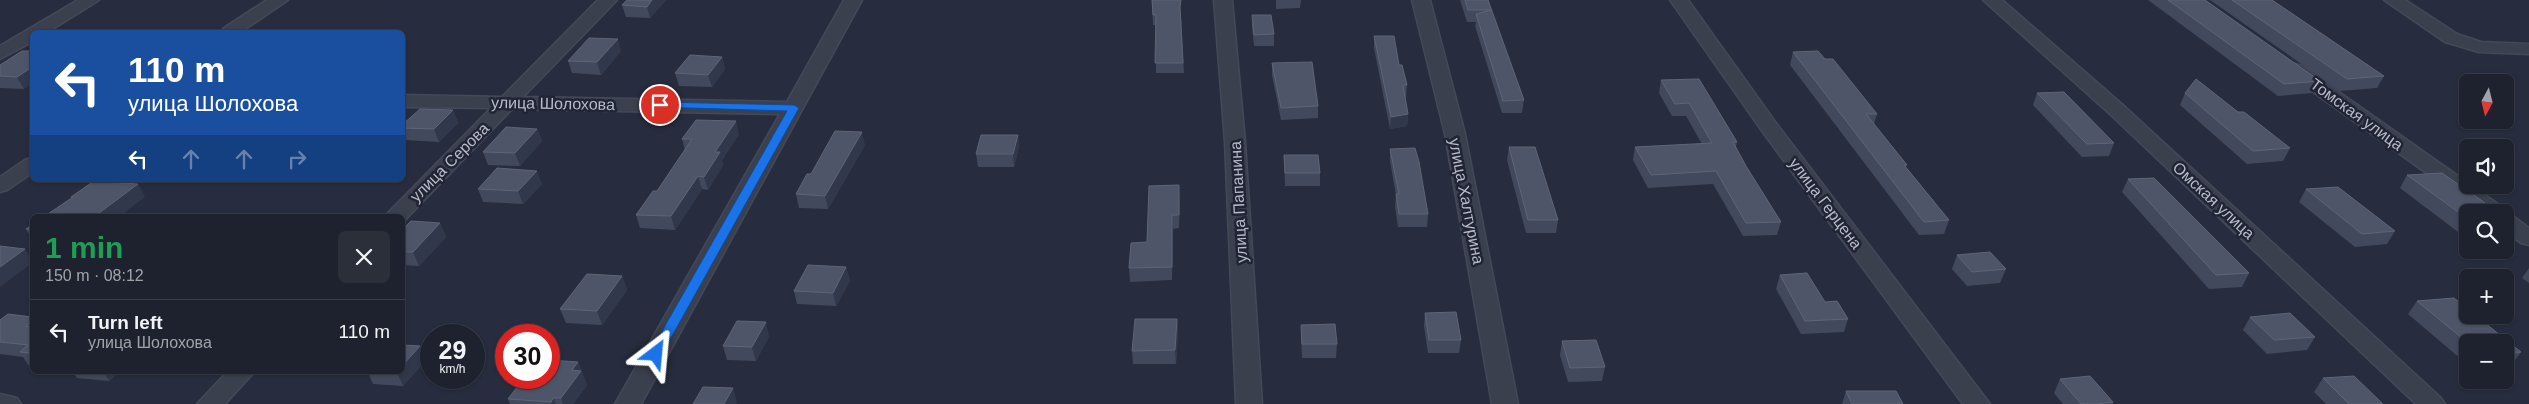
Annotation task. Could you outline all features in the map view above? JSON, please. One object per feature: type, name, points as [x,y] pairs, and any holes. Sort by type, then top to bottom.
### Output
[{"type":"street","points":[[39,30],[90,0]]},
{"type":"street","points":[[233,30],[279,0]]},
{"type":"street","name":"улица Серова","points":[[398,214],[608,0]]},
{"type":"street","points":[[628,404],[853,0]]},
{"type":"street","name":"улица Папанина","points":[[1224,0],[1235,142],[1249,404]]},
{"type":"street","name":"улица Халтурина","points":[[1421,0],[1455,134],[1505,404]]},
{"type":"street","name":"улица Герцена","points":[[1679,0],[1769,127],[1976,404]]},
{"type":"street","name":"Омская улица","points":[[1992,0],[2118,111],[2432,404]]},
{"type":"street","points":[[2393,0],[2450,38],[2478,47],[2529,49]]},
{"type":"street","points":[[0,54],[30,35]]},
{"type":"street","name":"Томская улица","points":[[2284,62],[2483,204]]},
{"type":"street","name":"улица Шолохова","points":[[405,101],[794,108]]},
{"type":"street","points":[[0,186],[30,165]]},
{"type":"street","points":[[2514,227],[2529,238]]},
{"type":"street","points":[[210,404],[240,374]]},
{"type":"street","points":[[0,403],[8,404]]},
{"type":"building","points":[[627,0],[652,0],[647,7],[622,5]]},
{"type":"building","points":[[1152,0],[1181,0],[1183,63],[1155,63],[1156,15],[1153,15]]},
{"type":"building","points":[[1465,0],[1488,0],[1524,100],[1503,101],[1476,14],[1491,10],[1468,10]]},
{"type":"building","points":[[2168,0],[2205,0],[2320,81],[2284,84]]},
{"type":"building","points":[[2232,0],[2272,0],[2384,76],[2347,79]]},
{"type":"building","points":[[1252,15],[1271,15],[1274,34],[1254,35]]},
{"type":"building","points":[[1374,36],[1394,36],[1399,65],[1402,65],[1407,85],[1403,85],[1408,114],[1391,117]]},
{"type":"building","points":[[589,38],[618,39],[597,62],[568,61]]},
{"type":"building","points":[[22,51],[30,51],[30,68],[17,77],[0,76],[0,65]]},
{"type":"building","points":[[1818,51],[1825,59],[1833,59],[1877,114],[1866,114],[1907,165],[1904,165],[1949,220],[1924,222],[1793,52]]},
{"type":"building","points":[[690,55],[722,57],[708,75],[675,73]]},
{"type":"building","points":[[1312,62],[1318,106],[1281,108],[1272,63]]},
{"type":"building","points":[[1699,79],[1737,142],[1733,142],[1746,166],[1781,222],[1746,223],[1716,171],[1651,175],[1635,147],[1712,143],[1689,103],[1675,104],[1661,80]]},
{"type":"building","points":[[2196,79],[2238,112],[2244,112],[2290,148],[2253,151],[2185,93]]},
{"type":"building","points":[[2064,92],[2114,143],[2087,144],[2037,93]]},
{"type":"building","points":[[420,109],[453,110],[434,129],[405,128],[405,122]]},
{"type":"building","points":[[696,120],[736,121],[715,152],[720,152],[704,177],[698,176],[671,216],[636,215],[653,191],[657,191],[692,139],[682,139]]},
{"type":"building","points":[[506,127],[537,129],[515,153],[483,152]]},
{"type":"building","points":[[835,131],[862,132],[825,196],[796,194],[807,174],[811,174]]},
{"type":"building","points":[[981,135],[1018,135],[1013,154],[976,154]]},
{"type":"building","points":[[1509,147],[1535,147],[1558,220],[1528,220]]},
{"type":"building","points":[[1415,148],[1428,214],[1399,214],[1396,194],[1399,194],[1390,149]]},
{"type":"building","points":[[1284,155],[1318,155],[1320,173],[1285,173]]},
{"type":"building","points":[[497,168],[537,171],[518,191],[478,189]]},
{"type":"building","points":[[2442,173],[2459,185],[2459,194],[2472,194],[2487,204],[2459,204],[2459,213],[2407,175]]},
{"type":"building","points":[[2154,178],[2249,273],[2216,275],[2128,179]]},
{"type":"building","points":[[93,182],[138,184],[98,214],[48,214],[73,197],[71,197]]},
{"type":"building","points":[[1179,185],[1179,215],[1172,215],[1172,267],[1129,268],[1131,243],[1147,242],[1149,186]]},
{"type":"building","points":[[2338,187],[2395,231],[2362,234],[2306,189]]},
{"type":"building","points":[[411,221],[440,223],[413,252],[405,252],[405,227]]},
{"type":"building","points":[[0,246],[25,249],[0,267]]},
{"type":"building","points":[[1990,252],[2006,269],[1972,272],[1957,255]]},
{"type":"building","points":[[808,265],[846,267],[833,293],[794,291]]},
{"type":"building","points":[[1807,273],[1825,302],[1837,301],[1848,319],[1805,321],[1780,275]]},
{"type":"building","points":[[587,274],[622,276],[597,311],[560,309]]},
{"type":"building","points":[[2454,298],[2459,302],[2459,324],[2486,324],[2499,334],[2459,334],[2459,336],[2417,301]]},
{"type":"building","points":[[1456,312],[1461,340],[1429,340],[1425,313]]},
{"type":"building","points":[[2290,313],[2315,337],[2274,340],[2250,317]]},
{"type":"building","points":[[8,314],[30,317],[30,323],[26,326],[30,327],[30,353],[20,352],[28,345],[0,342],[0,320]]},
{"type":"building","points":[[1135,319],[1177,319],[1175,350],[1132,351]]},
{"type":"building","points":[[737,321],[766,322],[752,347],[723,346]]},
{"type":"building","points":[[1335,324],[1337,344],[1302,344],[1301,325]]},
{"type":"building","points":[[1596,340],[1605,367],[1570,368],[1562,341]]},
{"type":"building","points":[[405,345],[420,346],[405,363]]},
{"type":"building","points":[[2514,346],[2521,352],[2514,353]]},
{"type":"building","points":[[560,361],[578,362],[572,370],[581,371],[561,398],[553,398],[551,402],[508,399],[516,389],[560,389]]},
{"type":"building","points":[[2090,376],[2113,402],[2081,404],[2060,379]]},
{"type":"building","points":[[2354,376],[2383,404],[2349,404],[2323,378]]},
{"type":"building","points":[[703,387],[733,388],[724,404],[693,404]]},
{"type":"building","points":[[1846,391],[1896,391],[1903,404],[1852,404]]},
{"type":"route","points":[[656,354],[794,108],[660,105]]}]
